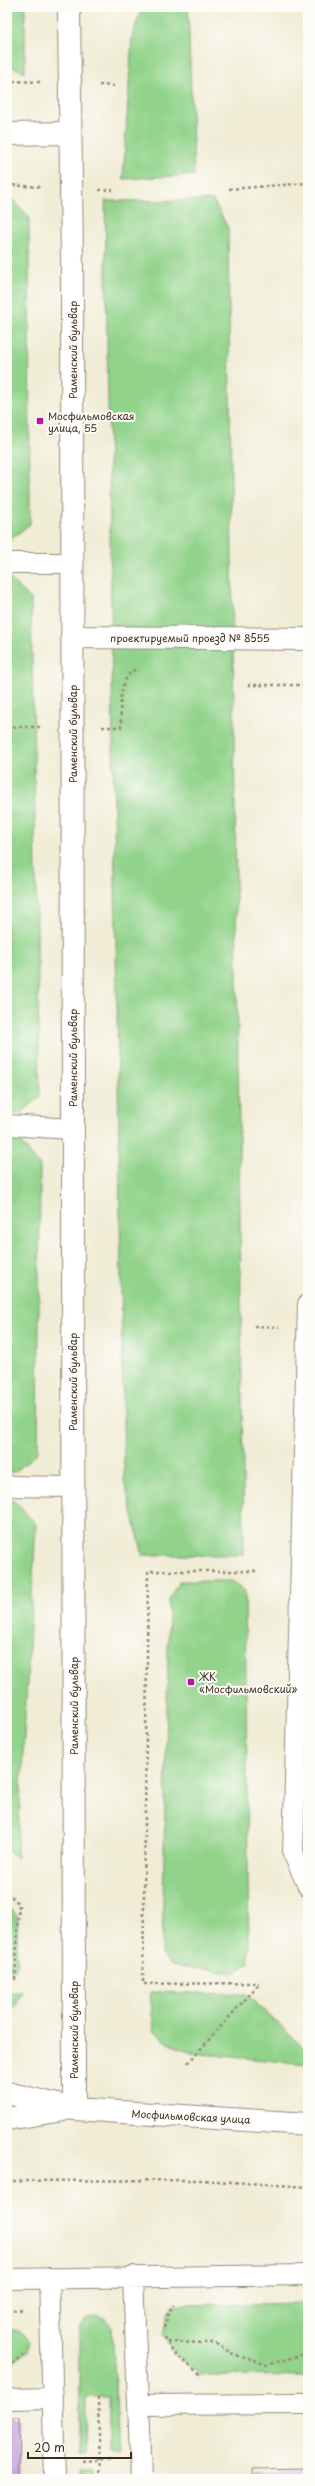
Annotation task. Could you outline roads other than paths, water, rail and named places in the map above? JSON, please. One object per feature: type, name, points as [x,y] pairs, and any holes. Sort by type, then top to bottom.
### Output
[{"type":"street","name":"Раменский бульвар","points":[[69,7],[72,563],[74,2109]]},
{"type":"street","points":[[7,134],[70,133]]},
{"type":"street","name":"проектируемый проезд № 8555","points":[[72,637],[308,638]]},
{"type":"street","name":"Мосфильмовская улица","points":[[7,2093],[74,2109],[308,2124]]},
{"type":"street","name":"Мосфильмовская улица","points":[[7,2119],[74,2109]]},
{"type":"lane","points":[[7,563],[72,563]]},
{"type":"lane","points":[[7,1125],[72,1129]]},
{"type":"lane","points":[[308,1304],[293,1853],[308,1886]]},
{"type":"lane","points":[[7,1486],[72,1487]]},
{"type":"lane","points":[[7,2279],[308,2274]]},
{"type":"lane","points":[[133,2276],[141,2479]]},
{"type":"lane","points":[[49,2278],[55,2471]]},
{"type":"lane","points":[[7,2399],[53,2398]]},
{"type":"lane","points":[[138,2405],[308,2404]]},
{"type":"place","name":"Мосфильмовская улица, 55","points":[[40,421]]},
{"type":"place","name":"ЖК «Мосфильмовский»","points":[[191,1682]]}]
